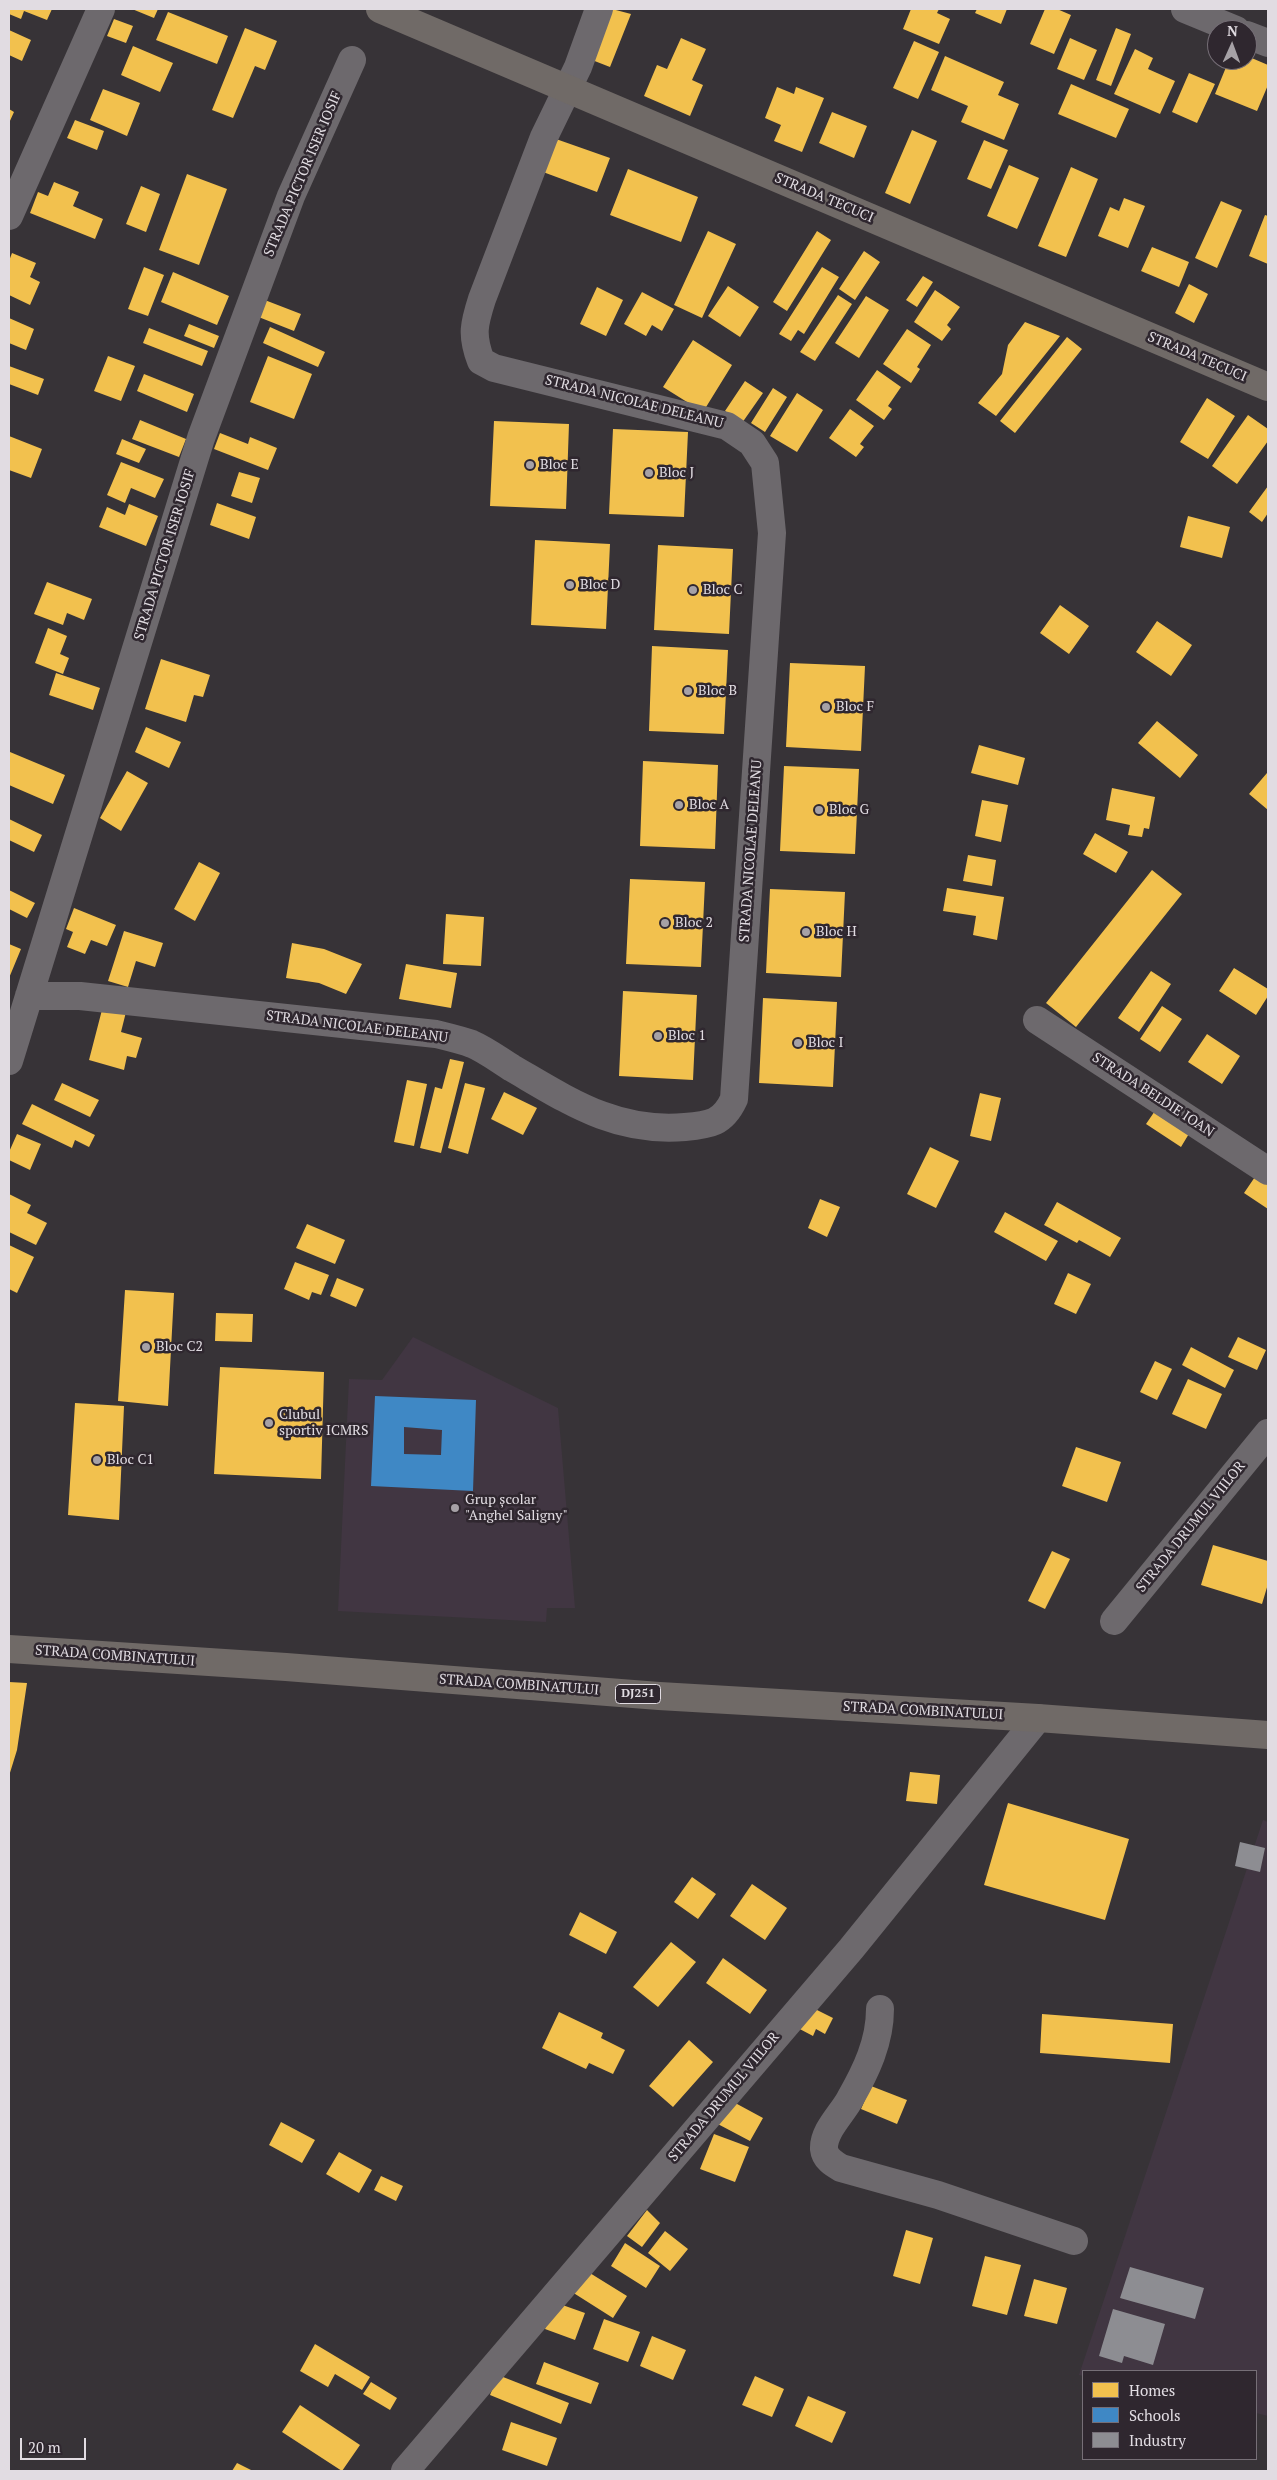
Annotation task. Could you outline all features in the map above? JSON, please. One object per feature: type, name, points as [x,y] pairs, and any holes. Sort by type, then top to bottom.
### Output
[{"type":"main road","name":"STRADA TECUCI","points":[[380,9],[1268,387]]},
{"type":"main road","name":"STRADA COMBINATULUI","points":[[9,1649],[286,1667],[659,1696],[1038,1718],[1268,1735]]},
{"type":"street","points":[[9,216],[101,9]]},
{"type":"street","name":"STRADA NICOLAE DELEANU","points":[[29,996],[80,996],[436,1034],[473,1045],[574,1104],[617,1122],[668,1128],[699,1126],[714,1121],[728,1113],[734,1099],[772,533],[765,463],[752,443],[728,426],[494,368],[481,360],[474,343],[474,325],[544,137],[578,67],[599,9]]},
{"type":"street","points":[[1185,9],[1212,20]]},
{"type":"street","name":"STRADA PICTOR ISER IOSIF","points":[[9,1061],[201,438],[291,196],[352,60]]},
{"type":"street","name":"STRADA BELDIE IOAN","points":[[1037,1020],[1268,1171]]},
{"type":"street","name":"STRADA DRUMUL VIILOR","points":[[1114,1621],[1268,1433]]},
{"type":"street","name":"STRADA DRUMUL VIILOR","points":[[406,2471],[851,1949],[1038,1718]]},
{"type":"street","points":[[880,2009],[877,2041],[865,2070],[850,2100],[825,2139],[824,2151],[828,2159],[841,2168],[938,2195],[1074,2242]]},
{"type":"shaded area","name":"Grup școlar \"Anghel Saligny\"","points":[[413,1337],[558,1408],[575,1608],[547,1608],[546,1622],[338,1611],[349,1379],[382,1380]]},
{"type":"shaded area","points":[[1263,1820],[1268,1822],[1268,2416],[1257,2413],[1257,2370],[1082,2370],[1082,2376],[1079,2375]]},
{"type":"building: Homes","points":[[9,9],[52,9],[47,20],[24,11],[21,19],[9,14]]},
{"type":"building: Homes","points":[[132,9],[158,9],[154,18]]},
{"type":"building: Homes","points":[[612,9],[631,14],[610,67],[592,60]]},
{"type":"building: Homes","points":[[911,9],[939,9],[937,13],[950,19],[939,44],[903,29]]},
{"type":"building: Homes","points":[[977,9],[1007,9],[1001,24],[975,13]]},
{"type":"building: Homes","points":[[1045,9],[1057,9],[1071,15],[1054,54],[1030,44]]},
{"type":"building: Homes","points":[[168,12],[228,36],[217,64],[156,40]]},
{"type":"building: Homes","points":[[114,19],[133,26],[126,43],[107,36]]},
{"type":"building: Homes","points":[[245,28],[277,41],[265,70],[255,66],[233,118],[212,110]]},
{"type":"building: Homes","points":[[1116,28],[1131,34],[1111,86],[1096,80]]},
{"type":"building: Homes","points":[[9,30],[31,40],[22,61],[9,55]]},
{"type":"building: Homes","points":[[681,38],[706,49],[692,80],[703,85],[690,116],[644,96],[657,65],[667,69]]},
{"type":"building: Homes","points":[[1070,38],[1097,50],[1084,80],[1057,69]]},
{"type":"building: Homes","points":[[914,41],[939,52],[918,99],[893,88]]},
{"type":"building: Homes","points":[[133,46],[173,63],[160,92],[121,75]]},
{"type":"building: Homes","points":[[1135,49],[1153,58],[1148,69],[1175,81],[1160,114],[1114,94]]},
{"type":"building: Homes","points":[[945,56],[1004,82],[998,95],[1019,104],[1004,140],[961,122],[968,106],[931,90]]},
{"type":"building: Homes","points":[[1257,60],[1268,65],[1268,85],[1257,111],[1215,94],[1225,70],[1257,70]]},
{"type":"building: Homes","points":[[1189,73],[1215,84],[1197,123],[1172,112]]},
{"type":"building: Homes","points":[[1071,84],[1129,109],[1116,138],[1058,114]]},
{"type":"building: Homes","points":[[777,87],[794,94],[796,87],[824,98],[802,152],[774,141],[781,125],[765,118]]},
{"type":"building: Homes","points":[[103,89],[140,103],[127,136],[90,120]]},
{"type":"building: Homes","points":[[9,109],[14,112],[9,123]]},
{"type":"building: Homes","points":[[832,112],[867,126],[854,158],[819,143]]},
{"type":"building: Homes","points":[[75,120],[104,131],[97,150],[67,138]]},
{"type":"building: Homes","points":[[912,130],[937,141],[910,204],[885,193]]},
{"type":"building: Homes","points":[[556,139],[610,158],[597,192],[543,172]]},
{"type":"building: Homes","points":[[984,140],[1008,150],[991,189],[967,179]]},
{"type":"building: Homes","points":[[1009,165],[1039,178],[1017,229],[987,216]]},
{"type":"building: Homes","points":[[1071,167],[1098,179],[1066,257],[1038,246]]},
{"type":"building: Homes","points":[[628,169],[698,197],[681,242],[610,215]]},
{"type":"building: Homes","points":[[187,174],[227,189],[199,265],[159,250]]},
{"type":"building: Homes","points":[[54,182],[79,192],[73,206],[103,219],[95,239],[30,213],[38,192],[48,196]]},
{"type":"building: Homes","points":[[141,186],[160,194],[146,232],[126,224]]},
{"type":"building: Homes","points":[[1124,198],[1145,206],[1128,248],[1098,236],[1110,207],[1119,211]]},
{"type":"building: Homes","points":[[1221,201],[1242,210],[1217,268],[1195,258]]},
{"type":"building: Homes","points":[[1265,215],[1268,216],[1268,264],[1249,256]]},
{"type":"building: Homes","points":[[708,231],[736,244],[702,318],[674,305]]},
{"type":"building: Homes","points":[[817,231],[831,240],[787,311],[773,302]]},
{"type":"building: Homes","points":[[1152,247],[1189,262],[1179,287],[1141,271]]},
{"type":"building: Homes","points":[[864,251],[880,262],[855,300],[839,289]]},
{"type":"building: Homes","points":[[12,253],[36,263],[30,277],[40,282],[30,305],[9,295],[9,261]]},
{"type":"building: Homes","points":[[144,267],[164,275],[148,316],[128,309]]},
{"type":"building: Homes","points":[[822,267],[839,277],[804,334],[798,330],[791,341],[779,334]]},
{"type":"building: Homes","points":[[173,272],[229,296],[217,325],[161,302]]},
{"type":"building: Homes","points":[[923,276],[933,282],[917,307],[906,300]]},
{"type":"building: Homes","points":[[1189,284],[1208,294],[1194,323],[1175,313]]},
{"type":"building: Homes","points":[[728,286],[759,307],[740,337],[708,316]]},
{"type":"building: Homes","points":[[597,287],[623,300],[606,336],[580,324]]},
{"type":"building: Homes","points":[[935,290],[960,307],[947,325],[951,329],[942,341],[914,322]]},
{"type":"building: Homes","points":[[642,292],[674,309],[662,331],[652,325],[646,336],[624,324]]},
{"type":"building: Homes","points":[[838,295],[852,304],[815,361],[800,352]]},
{"type":"building: Homes","points":[[866,296],[889,310],[859,358],[835,343]]},
{"type":"building: Homes","points":[[257,297],[301,314],[294,331],[251,314]]},
{"type":"building: Homes","points":[[9,318],[34,329],[26,350],[9,343]]},
{"type":"building: Homes","points":[[1025,322],[1060,336],[996,416],[978,403],[1002,374],[1008,345]]},
{"type":"building: Homes","points":[[189,324],[219,336],[214,348],[184,336]]},
{"type":"building: Homes","points":[[270,327],[325,352],[318,367],[263,343]]},
{"type":"building: Homes","points":[[149,328],[208,351],[202,366],[143,343]]},
{"type":"building: Homes","points":[[907,329],[931,345],[917,367],[920,369],[911,383],[883,364]]},
{"type":"building: Homes","points":[[1067,337],[1082,349],[1015,433],[1000,421]]},
{"type":"building: Homes","points":[[693,340],[732,365],[703,412],[663,387]]},
{"type":"building: Homes","points":[[108,356],[135,366],[121,401],[94,391]]},
{"type":"building: Homes","points":[[268,356],[312,374],[294,419],[250,402]]},
{"type":"building: Homes","points":[[9,366],[44,379],[38,395],[9,384]]},
{"type":"building: Homes","points":[[877,370],[901,387],[888,406],[892,409],[884,420],[856,400]]},
{"type":"building: Homes","points":[[144,374],[194,394],[187,412],[137,391]]},
{"type":"building: Homes","points":[[745,381],[763,393],[742,423],[725,411]]},
{"type":"building: Homes","points":[[773,388],[787,397],[765,432],[751,423]]},
{"type":"building: Homes","points":[[797,393],[823,410],[797,452],[770,436]]},
{"type":"building: Homes","points":[[1207,398],[1235,416],[1208,459],[1180,442]]},
{"type":"building: Homes","points":[[850,409],[874,426],[860,444],[864,447],[856,457],[829,438]]},
{"type":"building: Homes","points":[[1248,415],[1268,429],[1268,441],[1237,484],[1212,466]]},
{"type":"building: Homes","points":[[140,420],[186,439],[179,457],[132,439]]},
{"type":"building: Homes","name":"Bloc E","points":[[494,421],[569,424],[566,509],[490,506]]},
{"type":"building: Homes","name":"Bloc J","points":[[613,429],[688,432],[684,517],[609,514]]},
{"type":"building: Homes","points":[[220,433],[248,444],[250,437],[277,448],[268,470],[214,449]]},
{"type":"building: Homes","points":[[9,436],[42,449],[31,478],[9,470]]},
{"type":"building: Homes","points":[[122,439],[146,449],[139,463],[116,454]]},
{"type":"building: Homes","points":[[121,462],[164,479],[155,498],[131,488],[125,503],[107,495]]},
{"type":"building: Homes","points":[[239,472],[260,478],[252,503],[231,496]]},
{"type":"building: Homes","points":[[1268,486],[1268,513],[1262,522],[1249,512]]},
{"type":"building: Homes","points":[[217,503],[256,517],[249,539],[210,525]]},
{"type":"building: Homes","points":[[129,504],[158,516],[146,546],[99,527],[107,507],[125,515]]},
{"type":"building: Homes","points":[[1188,516],[1230,527],[1222,558],[1180,547]]},
{"type":"building: Homes","name":"Bloc D","points":[[535,540],[610,544],[606,629],[531,625]]},
{"type":"building: Homes","name":"Bloc C","points":[[658,545],[733,549],[729,634],[654,630]]},
{"type":"building: Homes","points":[[47,582],[92,599],[84,620],[67,613],[63,625],[34,614]]},
{"type":"building: Homes","points":[[1060,605],[1089,626],[1069,654],[1040,633]]},
{"type":"building: Homes","points":[[1157,621],[1192,645],[1171,676],[1136,652]]},
{"type":"building: Homes","points":[[48,628],[67,636],[60,654],[69,658],[63,674],[35,663]]},
{"type":"building: Homes","name":"Bloc B","points":[[652,646],[728,650],[724,734],[649,731]]},
{"type":"building: Homes","points":[[161,659],[210,675],[203,697],[194,695],[186,722],[145,709]]},
{"type":"building: Homes","name":"Bloc F","points":[[790,663],[865,666],[861,751],[786,747]]},
{"type":"building: Homes","points":[[56,673],[100,688],[93,710],[49,695]]},
{"type":"building: Homes","points":[[1157,721],[1198,755],[1180,778],[1138,743]]},
{"type":"building: Homes","points":[[146,727],[181,742],[169,768],[135,752]]},
{"type":"building: Homes","points":[[979,745],[1025,758],[1018,785],[971,773]]},
{"type":"building: Homes","points":[[10,752],[65,775],[53,804],[9,785]]},
{"type":"building: Homes","name":"Bloc A","points":[[643,761],[718,765],[715,849],[640,846]]},
{"type":"building: Homes","name":"Bloc G","points":[[784,766],[859,769],[855,854],[780,851]]},
{"type":"building: Homes","points":[[127,771],[148,783],[121,831],[100,818]]},
{"type":"building: Homes","points":[[1268,774],[1268,810],[1249,794]]},
{"type":"building: Homes","points":[[1112,788],[1155,797],[1149,829],[1144,828],[1142,837],[1128,835],[1130,825],[1106,820]]},
{"type":"building: Homes","points":[[982,800],[1008,805],[1001,842],[975,836]]},
{"type":"building: Homes","points":[[9,819],[42,835],[34,852],[9,840]]},
{"type":"building: Homes","points":[[1095,833],[1128,852],[1116,873],[1083,854]]},
{"type":"building: Homes","points":[[968,855],[996,860],[992,886],[963,881]]},
{"type":"building: Homes","points":[[199,862],[220,873],[195,921],[174,909]]},
{"type":"building: Homes","points":[[1152,870],[1182,894],[1076,1027],[1046,1003]]},
{"type":"building: Homes","name":"Bloc 2","points":[[630,879],[705,882],[701,967],[626,964]]},
{"type":"building: Homes","points":[[947,888],[1004,897],[997,940],[973,935],[976,916],[943,911]]},
{"type":"building: Homes","name":"Bloc H","points":[[770,889],[845,892],[841,977],[766,973]]},
{"type":"building: Homes","points":[[9,890],[35,903],[27,918],[9,909]]},
{"type":"building: Homes","points":[[74,908],[116,925],[107,946],[91,940],[85,954],[67,947],[73,932],[66,929]]},
{"type":"building: Homes","points":[[446,914],[484,917],[481,966],[443,964]]},
{"type":"building: Homes","points":[[124,931],[163,943],[155,967],[136,961],[128,987],[108,981]]},
{"type":"building: Homes","points":[[292,943],[324,949],[362,964],[346,994],[319,983],[286,978]]},
{"type":"building: Homes","points":[[9,944],[21,949],[9,978]]},
{"type":"building: Homes","points":[[406,964],[457,973],[451,1008],[399,999]]},
{"type":"building: Homes","points":[[1234,968],[1268,989],[1268,996],[1256,1015],[1219,991]]},
{"type":"building: Homes","points":[[1151,971],[1171,984],[1139,1032],[1118,1018]]},
{"type":"building: Homes","name":"Bloc 1","points":[[623,991],[697,995],[693,1080],[619,1076]]},
{"type":"building: Homes","name":"Bloc I","points":[[763,998],[837,1002],[833,1087],[759,1083]]},
{"type":"building: Homes","points":[[103,1006],[126,1012],[121,1032],[142,1038],[136,1058],[127,1056],[124,1070],[89,1060]]},
{"type":"building: Homes","points":[[1162,1006],[1182,1019],[1160,1052],[1140,1039]]},
{"type":"building: Homes","points":[[1207,1034],[1240,1056],[1222,1084],[1188,1062]]},
{"type":"building: Homes","points":[[450,1059],[464,1062],[441,1153],[420,1148],[435,1087],[442,1089]]},
{"type":"building: Homes","points":[[407,1080],[427,1084],[414,1146],[394,1142]]},
{"type":"building: Homes","points":[[62,1083],[99,1100],[90,1117],[54,1100]]},
{"type":"building: Homes","points":[[465,1083],[485,1088],[468,1154],[448,1148]]},
{"type":"building: Homes","points":[[504,1092],[537,1108],[523,1135],[491,1119]]},
{"type":"building: Homes","points":[[980,1093],[1001,1098],[991,1141],[970,1136]]},
{"type":"building: Homes","points":[[32,1104],[95,1135],[89,1147],[75,1140],[72,1148],[22,1124]]},
{"type":"building: Homes","points":[[1159,1105],[1193,1127],[1181,1147],[1146,1124]]},
{"type":"building: Homes","points":[[17,1134],[41,1144],[30,1170],[9,1160],[9,1152]]},
{"type":"building: Homes","points":[[930,1147],[959,1161],[936,1208],[907,1194]]},
{"type":"building: Homes","points":[[1259,1171],[1268,1177],[1268,1209],[1244,1193]]},
{"type":"building: Homes","points":[[9,1194],[31,1205],[27,1213],[47,1223],[36,1245],[9,1232]]},
{"type":"building: Homes","points":[[820,1199],[840,1207],[827,1237],[808,1228]]},
{"type":"building: Homes","points":[[1057,1202],[1121,1238],[1110,1257],[1079,1240],[1077,1243],[1044,1225]]},
{"type":"building: Homes","points":[[1005,1212],[1058,1241],[1046,1261],[994,1232]]},
{"type":"building: Homes","points":[[307,1224],[345,1240],[335,1264],[296,1248]]},
{"type":"building: Homes","points":[[9,1245],[34,1257],[17,1293],[9,1289]]},
{"type":"building: Homes","points":[[295,1262],[329,1275],[321,1295],[312,1292],[309,1300],[284,1289]]},
{"type":"building: Homes","points":[[1068,1273],[1091,1284],[1076,1314],[1054,1304]]},
{"type":"building: Homes","points":[[337,1278],[364,1289],[356,1307],[330,1296]]},
{"type":"building: Homes","name":"Bloc C2","points":[[125,1290],[174,1293],[168,1406],[118,1401]]},
{"type":"building: Homes","points":[[216,1313],[253,1314],[252,1342],[215,1341]]},
{"type":"building: Homes","points":[[1238,1337],[1266,1350],[1257,1370],[1228,1357]]},
{"type":"building: Homes","points":[[1191,1347],[1234,1370],[1225,1388],[1182,1365]]},
{"type":"building: Homes","points":[[1155,1361],[1172,1369],[1157,1400],[1140,1392]]},
{"type":"building: Homes","name":"Clubul sportiv ICMRS","points":[[220,1367],[324,1372],[321,1479],[214,1474]]},
{"type":"building: Homes","points":[[1188,1379],[1222,1394],[1206,1429],[1172,1414]]},
{"type":"building: Homes","name":"Bloc C1","points":[[75,1403],[124,1406],[119,1520],[68,1515]]},
{"type":"building: Homes","points":[[1076,1447],[1121,1462],[1107,1502],[1062,1486]]},
{"type":"building: Homes","points":[[1213,1545],[1268,1561],[1268,1584],[1262,1604],[1201,1585]]},
{"type":"building: Homes","points":[[1052,1551],[1070,1559],[1045,1609],[1028,1601]]},
{"type":"building: Homes","points":[[9,1682],[27,1683],[17,1750],[9,1776]]},
{"type":"building: Homes","points":[[910,1772],[940,1775],[937,1804],[906,1801]]},
{"type":"building: Homes","points":[[1008,1803],[1129,1839],[1105,1920],[984,1885]]},
{"type":"building: Homes","points":[[692,1877],[716,1894],[698,1919],[674,1902]]},
{"type":"building: Homes","points":[[752,1884],[787,1908],[765,1940],[730,1916]]},
{"type":"building: Homes","points":[[580,1912],[617,1932],[606,1954],[569,1935]]},
{"type":"building: Homes","points":[[671,1942],[696,1962],[658,2007],[633,1987]]},
{"type":"building: Homes","points":[[723,1958],[767,1990],[750,2014],[706,1983]]},
{"type":"building: Homes","points":[[805,2004],[833,2018],[825,2034],[816,2029],[813,2036],[794,2026]]},
{"type":"building: Homes","points":[[559,2012],[603,2033],[601,2038],[625,2050],[613,2074],[589,2063],[586,2069],[542,2048]]},
{"type":"building: Homes","points":[[1042,2014],[1173,2024],[1170,2063],[1040,2053]]},
{"type":"building: Homes","points":[[689,2040],[713,2062],[673,2107],[649,2086]]},
{"type":"building: Homes","points":[[871,2086],[907,2100],[897,2124],[861,2109]]},
{"type":"building: Homes","points":[[726,2098],[763,2118],[750,2141],[714,2122]]},
{"type":"building: Homes","points":[[281,2122],[315,2140],[302,2163],[269,2145]]},
{"type":"building: Homes","points":[[714,2134],[749,2147],[735,2182],[700,2169]]},
{"type":"building: Homes","points":[[339,2152],[372,2170],[359,2193],[326,2174]]},
{"type":"building: Homes","points":[[381,2176],[403,2186],[396,2201],[374,2190]]},
{"type":"building: Homes","points":[[647,2210],[660,2223],[642,2247],[627,2236]]},
{"type":"building: Homes","points":[[906,2230],[933,2238],[920,2284],[893,2276]]},
{"type":"building: Homes","points":[[665,2231],[688,2249],[670,2271],[648,2253]]},
{"type":"building: Homes","points":[[625,2243],[660,2266],[646,2288],[611,2266]]},
{"type":"building: Homes","points":[[985,2256],[1021,2265],[1007,2315],[972,2306]]},
{"type":"building: Homes","points":[[585,2270],[627,2296],[613,2318],[572,2292]]},
{"type":"building: Homes","points":[[1034,2279],[1067,2288],[1057,2324],[1024,2316]]},
{"type":"building: Homes","points":[[554,2302],[585,2313],[575,2340],[545,2329]]},
{"type":"building: Homes","points":[[604,2319],[640,2332],[628,2362],[593,2349]]},
{"type":"building: Homes","points":[[652,2336],[686,2350],[673,2380],[640,2366]]},
{"type":"building: Homes","points":[[315,2344],[370,2377],[362,2390],[335,2374],[328,2387],[300,2371]]},
{"type":"building: Homes","points":[[544,2362],[599,2383],[591,2404],[536,2384]]},
{"type":"building: Homes","points":[[498,2375],[569,2403],[561,2424],[490,2395]]},
{"type":"building: Homes","points":[[755,2376],[784,2389],[772,2417],[742,2405]]},
{"type":"building: Homes","points":[[371,2382],[397,2398],[390,2410],[363,2394]]},
{"type":"building: Homes","points":[[808,2396],[846,2412],[832,2443],[795,2426]]},
{"type":"building: Homes","points":[[300,2405],[360,2445],[342,2471],[282,2432]]},
{"type":"building: Homes","points":[[511,2422],[557,2438],[547,2466],[502,2450]]},
{"type":"building: Homes","points":[[237,2463],[253,2471],[232,2471]]},
{"type":"building: Schools","points":[[375,1396],[476,1400],[473,1491],[371,1486]],"holes":[[[404,1427],[442,1430],[441,1455],[404,1454]]]},
{"type":"building: Industry","points":[[1240,1842],[1265,1848],[1260,1872],[1235,1866]]},
{"type":"building: Industry","points":[[1130,2267],[1204,2288],[1195,2319],[1120,2298]]},
{"type":"building: Industry","points":[[1113,2309],[1165,2324],[1153,2365],[1124,2356],[1122,2363],[1099,2356]]},
{"type":"place","name":"Bloc E","points":[[530,465]]},
{"type":"place","name":"Bloc J","points":[[649,473]]},
{"type":"place","name":"Bloc D","points":[[570,585]]},
{"type":"place","name":"Bloc C","points":[[693,590]]},
{"type":"place","name":"Bloc B","points":[[688,691]]},
{"type":"place","name":"Bloc F","points":[[826,707]]},
{"type":"place","name":"Bloc A","points":[[679,805]]},
{"type":"place","name":"Bloc G","points":[[819,810]]},
{"type":"place","name":"Bloc 2","points":[[665,923]]},
{"type":"place","name":"Bloc H","points":[[806,932]]},
{"type":"place","name":"Bloc 1","points":[[658,1036]]},
{"type":"place","name":"Bloc I","points":[[798,1043]]},
{"type":"place","name":"Bloc C2","points":[[146,1347]]},
{"type":"place","name":"Clubul sportiv ICMRS","points":[[269,1423]]},
{"type":"place","name":"Bloc C1","points":[[97,1460]]},
{"type":"place","name":"Grup școlar \"Anghel Saligny\"","points":[[455,1508]]}]
